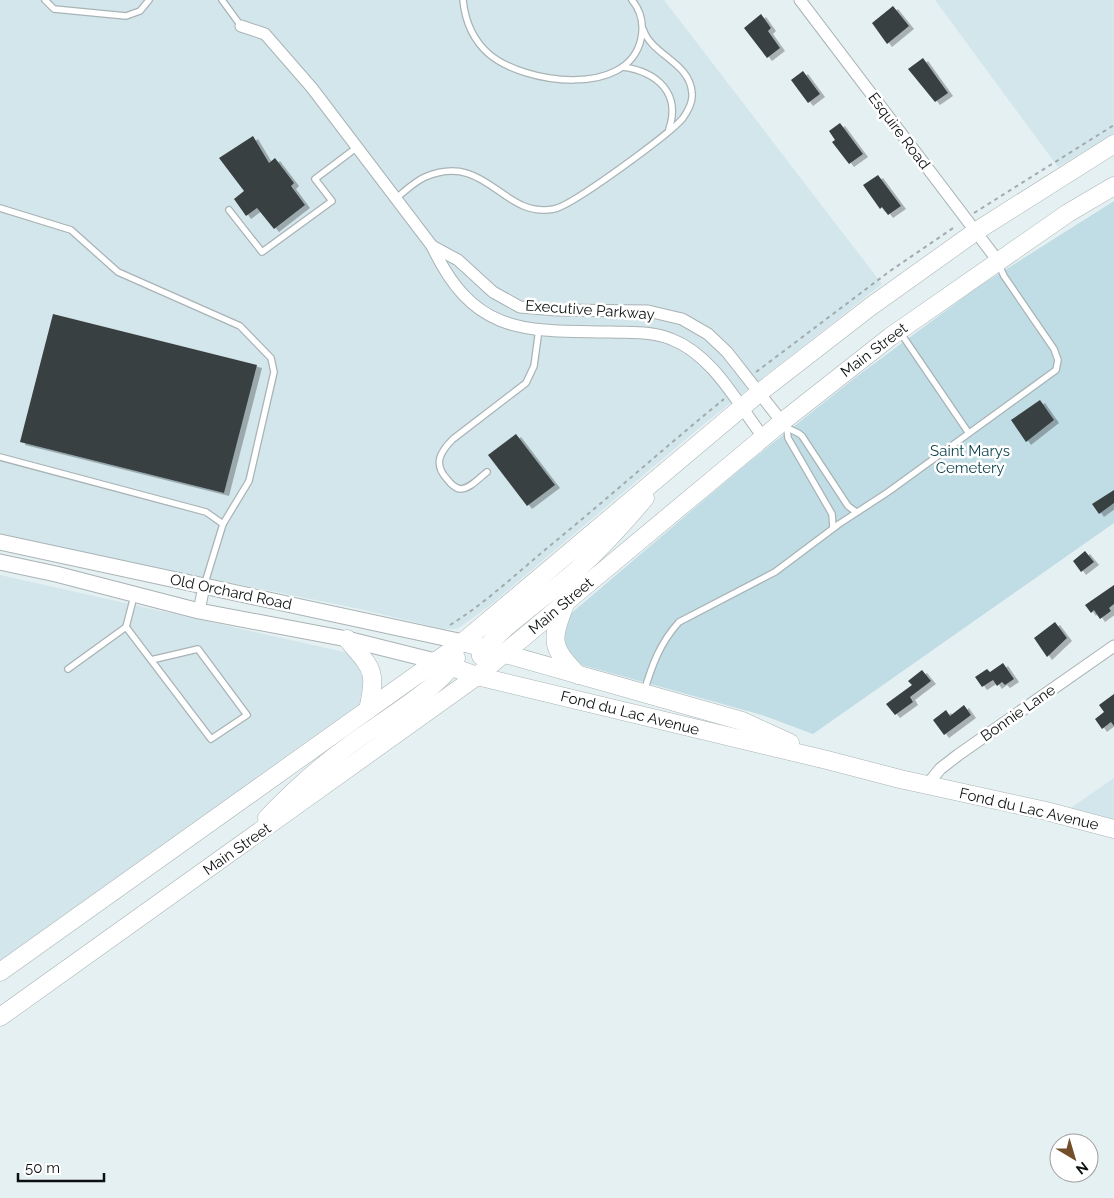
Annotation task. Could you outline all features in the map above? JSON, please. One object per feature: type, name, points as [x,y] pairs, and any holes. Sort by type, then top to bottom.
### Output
[{"type":"main road","points":[[0,972],[463,642],[670,466],[759,393],[870,307],[975,232],[1114,144]]},
{"type":"main road","name":"Main Street","points":[[0,1017],[477,676],[763,437],[784,425],[899,331],[1068,213],[1114,186]]},
{"type":"main road","points":[[477,676],[478,662],[484,649],[577,570],[630,516],[670,466]]},
{"type":"main road","points":[[565,603],[555,629],[557,650],[578,676]]},
{"type":"main road","points":[[348,639],[370,666],[373,676],[374,683],[368,710]]},
{"type":"main road","points":[[238,848],[288,796],[346,748],[433,685],[452,667],[463,642]]},
{"type":"main road","name":"Fond du Lac Avenue","points":[[463,642],[742,721],[827,760]]},
{"type":"main road","name":"Fond du Lac Avenue","points":[[435,661],[477,676],[1114,829]]},
{"type":"street","name":"Esquire Road","points":[[800,0],[998,261]]},
{"type":"street","name":"Executive Parkway","points":[[240,26],[265,34],[312,88],[394,199],[432,246],[445,273],[461,294],[482,312],[518,327],[633,333],[670,338],[692,350],[711,368],[763,437]]},
{"type":"street","name":"Executive Parkway","points":[[432,246],[458,260],[492,292],[520,306],[541,309],[648,312],[682,319],[708,334],[727,352],[784,425]]},
{"type":"street","points":[[538,329],[541,309]]},
{"type":"street","points":[[633,333],[634,311]]},
{"type":"street","name":"Old Orchard Road","points":[[0,542],[463,642]]},
{"type":"street","name":"Old Orchard Road","points":[[0,562],[199,610],[348,639],[435,661]]},
{"type":"street","points":[[199,610],[204,586]]},
{"type":"street","name":"Bonnie Lane","points":[[927,785],[940,769],[958,755],[1114,646]]},
{"type":"lane","points":[[45,0],[54,9],[126,16],[140,11],[149,0]]},
{"type":"lane","points":[[222,0],[240,26]]},
{"type":"lane","points":[[463,0],[468,27],[489,54],[522,71],[562,80],[586,80],[623,66],[638,51],[643,29]]},
{"type":"lane","points":[[394,199],[424,178],[446,170],[469,172],[492,184],[522,208],[554,209],[573,202],[668,131],[683,118],[690,107],[693,94],[689,80],[675,63],[650,43],[643,29],[639,10],[632,0]]},
{"type":"lane","points":[[623,66],[641,71],[663,85],[670,94],[674,115],[668,131]]},
{"type":"lane","points":[[229,210],[262,252],[332,201],[315,179],[356,148]]},
{"type":"lane","points":[[0,208],[70,230],[118,272],[240,326],[271,358],[274,372],[249,481],[223,524],[204,586]]},
{"type":"lane","points":[[644,694],[655,657],[668,634],[679,622],[774,572],[1056,370],[1058,360],[1054,349],[1004,276],[998,261]]},
{"type":"lane","points":[[487,472],[469,487],[460,489],[454,487],[440,470],[439,460],[442,450],[453,439],[526,382],[534,366],[538,329]]},
{"type":"lane","points":[[899,331],[968,432]]},
{"type":"lane","points":[[784,425],[802,436],[848,506],[856,512]]},
{"type":"lane","points":[[784,425],[788,438],[832,514],[833,528]]},
{"type":"lane","points":[[0,457],[206,512],[223,524]]},
{"type":"lane","points":[[68,669],[126,627],[134,594]]},
{"type":"lane","points":[[126,627],[151,660],[211,739],[247,715],[198,648],[151,660]]},
{"type":"path","points":[[976,212],[1114,125]]},
{"type":"path","points":[[762,368],[890,271],[957,225]]},
{"type":"path","points":[[445,628],[462,618],[519,572],[628,481],[647,461],[717,404]]},
{"type":"shaded area","points":[[0,0],[664,0],[882,284],[699,428],[489,606],[457,629],[443,629],[360,609],[38,544],[0,534]]},
{"type":"shaded area","points":[[935,0],[1114,0],[1114,133],[1058,167]]},
{"type":"shaded area","points":[[0,575],[344,652],[354,656],[366,672],[365,697],[358,705],[0,960]]},
{"type":"shaded area","points":[[1114,778],[1114,822],[1068,810]]},
{"type":"green space","name":"Saint Marys Cemetery","points":[[1114,201],[1114,523],[813,734],[762,715],[582,665],[564,651],[563,627],[568,616],[743,467],[856,377],[978,287]]},
{"type":"building","points":[[893,6],[909,26],[887,44],[872,23]]},
{"type":"building","points":[[761,14],[771,28],[768,31],[780,48],[767,58],[744,28]]},
{"type":"building","points":[[923,58],[948,93],[935,102],[908,69]]},
{"type":"building","points":[[803,71],[820,94],[808,103],[791,80]]},
{"type":"building","points":[[840,123],[863,154],[849,164],[832,142],[835,140],[829,131]]},
{"type":"building","points":[[253,136],[269,163],[275,158],[294,183],[291,186],[305,205],[274,229],[257,208],[246,216],[234,199],[244,191],[219,158]]},
{"type":"building","points":[[878,175],[901,206],[888,215],[882,207],[880,209],[863,185]]},
{"type":"building","points":[[53,314],[257,365],[224,493],[20,442]]},
{"type":"building","points":[[1040,400],[1054,420],[1026,442],[1011,420]]},
{"type":"building","points":[[516,434],[555,485],[527,506],[488,455]]},
{"type":"building","points":[[1114,490],[1114,503],[1099,514],[1092,504]]},
{"type":"building","points":[[1085,551],[1094,562],[1081,572],[1073,561]]},
{"type":"building","points":[[1114,585],[1114,604],[1109,608],[1111,611],[1100,619],[1094,610],[1091,613],[1085,605]]},
{"type":"building","points":[[1055,622],[1067,638],[1047,657],[1034,638]]},
{"type":"building","points":[[1003,663],[1014,679],[1005,685],[1002,682],[997,686],[993,680],[982,687],[975,677],[987,669],[990,672]]},
{"type":"building","points":[[922,670],[931,681],[910,697],[913,702],[895,715],[886,704],[912,685],[908,681]]},
{"type":"building","points":[[1114,694],[1114,726],[1111,722],[1102,729],[1095,719],[1104,712],[1099,705]]},
{"type":"building","points":[[964,705],[971,715],[944,735],[933,720],[946,710],[950,716]]}]
